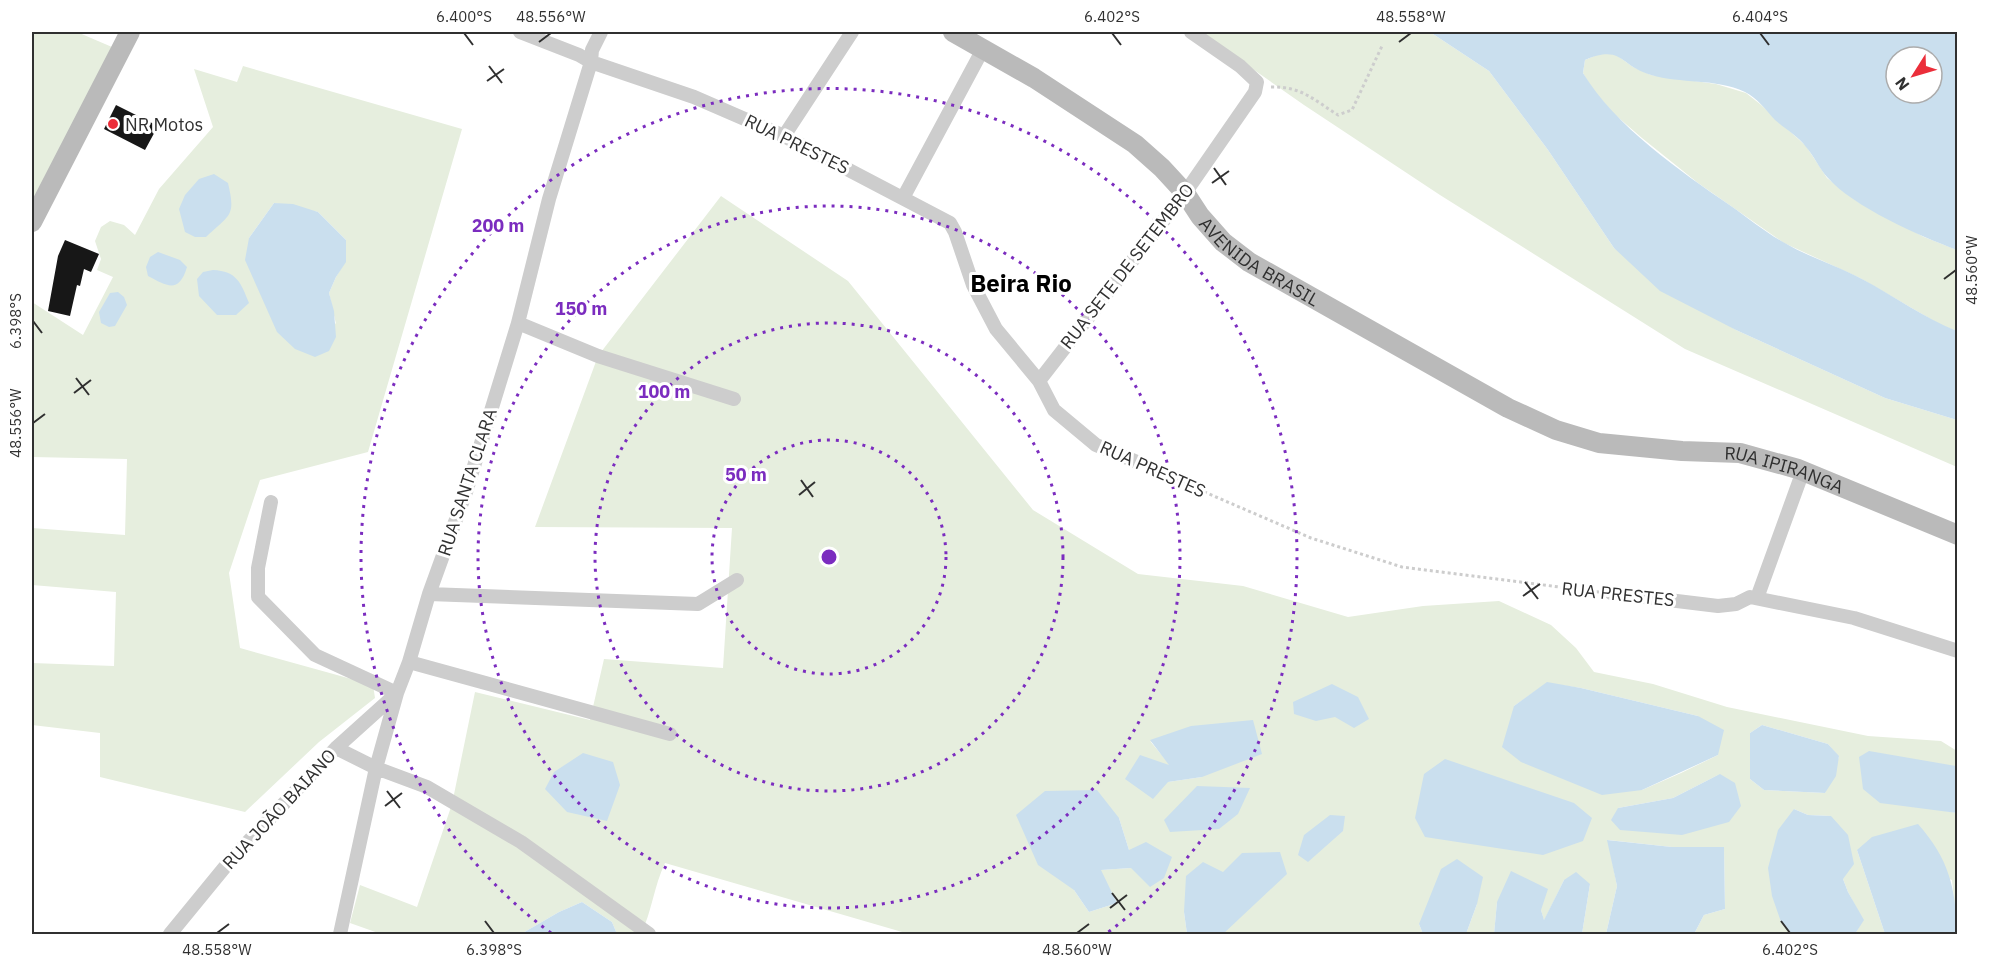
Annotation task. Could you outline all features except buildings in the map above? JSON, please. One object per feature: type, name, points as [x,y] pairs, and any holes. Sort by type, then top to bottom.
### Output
[{"type":"street","points":[[32,222],[130,32]]},
{"type":"street","name":"RUA PRESTES","points":[[520,32],[591,62],[694,97],[784,136],[950,223],[974,285],[996,329],[1039,381],[1054,410],[1096,445],[1137,462]]},
{"type":"street","name":"RUA SANTA CLARA","points":[[340,934],[376,768],[397,693],[409,662],[429,594],[467,489],[518,323],[549,199],[591,62],[592,50],[601,32]]},
{"type":"street","points":[[784,136],[852,32]]},
{"type":"street","name":"AVENIDA BRASIL","points":[[953,32],[1043,84],[1135,144],[1162,168],[1223,242],[1249,262],[1508,408],[1556,430],[1599,442]]},
{"type":"street","points":[[1191,32],[1249,74],[1257,82],[1255,92]]},
{"type":"street","points":[[903,198],[983,49]]},
{"type":"street","name":"RUA SETE DE SETEMBRO","points":[[1039,381],[1185,194],[1255,92]]},
{"type":"street","points":[[518,323],[598,356],[734,399]]},
{"type":"street","name":"RUA IPIRANGA","points":[[1599,442],[1682,452],[1740,453],[1803,471],[1958,535]]},
{"type":"street","points":[[1803,471],[1757,598],[1854,618],[1958,651]]},
{"type":"street","points":[[271,502],[258,568],[258,597],[315,655],[397,693]]},
{"type":"street","points":[[429,594],[698,604],[737,580]]},
{"type":"street","name":"RUA PRESTES","points":[[1611,593],[1718,606],[1736,604],[1750,597],[1757,598]]},
{"type":"street","points":[[409,662],[670,734]]},
{"type":"street","name":"RUA JOÃO BAIANO","points":[[170,934],[229,862],[336,748],[397,693]]},
{"type":"street","points":[[336,748],[376,768],[427,787],[521,842],[642,932]]},
{"type":"path","points":[[1255,92],[1268,87],[1288,87],[1302,92],[1338,115],[1352,110],[1382,46]]},
{"type":"path","name":"RUA PRESTES","points":[[1137,462],[1311,538],[1402,567],[1611,593]]},
{"type":"green space","points":[[32,32],[77,32],[112,47],[32,203]]},
{"type":"green space","points":[[1200,32],[1430,32],[1489,71],[1548,150],[1614,248],[1736,330],[1885,398],[1957,420],[1957,467],[1685,349],[1440,195],[1304,105]]},
{"type":"green space","points":[[1599,54],[1615,54],[1633,67],[1651,75],[1716,84],[1746,93],[1806,146],[1827,178],[1858,202],[1924,237],[1957,250],[1957,331],[1941,325],[1860,278],[1784,243],[1698,183],[1613,113],[1591,87],[1583,73],[1585,60]]},
{"type":"green space","points":[[243,66],[462,129],[368,452],[260,480],[229,573],[240,648],[373,685],[375,698],[319,742],[245,812],[100,777],[100,733],[32,725],[32,663],[114,666],[116,592],[32,585],[32,528],[125,535],[127,459],[32,457],[32,302],[83,335],[113,277],[97,270],[101,259],[95,241],[101,227],[110,221],[124,225],[135,235],[159,189],[213,127],[194,69],[237,82]],"holes":[[[274,203],[318,212],[346,240],[345,262],[329,293],[336,324],[249,238]]]},
{"type":"green space","points":[[721,196],[848,281],[1033,510],[1138,574],[1243,586],[1348,617],[1423,606],[1499,601],[1551,625],[1576,648],[1594,672],[1653,684],[1727,707],[1868,736],[1941,741],[1957,751],[1957,767],[1940,810],[1957,813],[1957,931],[1952,880],[1857,850],[1885,934],[1855,934],[1863,920],[1843,879],[1831,816],[1808,815],[1794,809],[1781,922],[1791,934],[1694,934],[1704,915],[1725,909],[1724,847],[1672,847],[1608,840],[1617,886],[1606,934],[1582,934],[1590,884],[1564,880],[1544,921],[1541,910],[1497,902],[1494,934],[1466,934],[1477,904],[1419,924],[1423,934],[1223,934],[1184,912],[1187,934],[909,934],[665,863],[641,934],[617,934],[612,922],[582,902],[559,912],[521,934],[381,934],[350,923],[360,885],[417,907],[452,804],[475,692],[590,720],[604,659],[723,668],[732,528],[535,527],[598,356]],"holes":[[[1547,683],[1581,688],[1698,716],[1718,755],[1642,790],[1514,706]],[[1762,725],[1828,744],[1839,757],[1825,793],[1764,790],[1750,779],[1750,733]],[[1150,741],[1202,777],[1168,782],[1170,765]],[[1720,774],[1620,830],[1618,808],[1673,798]],[[1119,818],[1129,850],[1131,868],[1100,870],[1117,903],[1089,912],[1074,890]]]},
{"type":"water","points":[[1430,32],[1957,32],[1957,250],[1906,229],[1853,199],[1827,177],[1799,139],[1745,92],[1722,85],[1651,75],[1614,55],[1607,54],[1585,60],[1583,73],[1596,92],[1630,129],[1691,178],[1776,238],[1862,279],[1957,331],[1957,420],[1885,398],[1736,330],[1660,291],[1614,248],[1548,150],[1489,71]]},
{"type":"water","points":[[214,174],[228,183],[231,209],[226,219],[206,237],[195,237],[185,232],[179,209],[185,195],[199,179]]},
{"type":"water","points":[[274,203],[293,204],[318,212],[346,240],[346,262],[329,293],[334,311],[336,337],[329,351],[315,357],[295,349],[277,332],[245,260],[249,238]]},
{"type":"water","points":[[158,252],[180,260],[187,267],[184,276],[176,284],[167,285],[148,276],[146,267],[150,257]]},
{"type":"water","points":[[213,270],[233,276],[243,290],[249,303],[236,315],[217,315],[199,296],[197,279],[203,272]]},
{"type":"water","points":[[118,292],[124,297],[127,305],[115,326],[109,327],[101,323],[99,312],[110,293]]},
{"type":"water","points":[[1547,682],[1698,716],[1724,730],[1718,755],[1642,790],[1602,795],[1521,762],[1502,747],[1514,706]]},
{"type":"water","points":[[1332,684],[1358,697],[1369,719],[1354,728],[1335,717],[1316,721],[1294,714],[1293,702]]},
{"type":"water","points":[[1253,720],[1262,754],[1202,777],[1168,782],[1153,799],[1125,779],[1140,755],[1169,765],[1150,740],[1191,726]]},
{"type":"water","points":[[1762,725],[1828,744],[1839,756],[1836,776],[1825,793],[1764,790],[1750,779],[1750,733]]},
{"type":"water","points":[[1869,751],[1958,767],[1957,813],[1880,803],[1863,789],[1859,757]]},
{"type":"water","points":[[583,753],[613,762],[620,785],[607,821],[567,812],[545,789],[554,772]]},
{"type":"water","points":[[1445,759],[1574,803],[1592,818],[1583,841],[1543,855],[1425,837],[1415,818],[1424,774]]},
{"type":"water","points":[[1720,774],[1735,783],[1741,806],[1729,822],[1682,835],[1620,830],[1611,820],[1618,808],[1673,798]]},
{"type":"water","points":[[1197,786],[1250,788],[1238,814],[1219,829],[1170,832],[1164,820]]},
{"type":"water","points":[[1097,790],[1119,818],[1129,850],[1146,842],[1172,857],[1164,878],[1150,887],[1131,868],[1101,870],[1117,903],[1089,912],[1074,890],[1038,865],[1016,815],[1045,791]]},
{"type":"water","points":[[1794,809],[1808,815],[1831,816],[1848,835],[1854,864],[1843,879],[1864,920],[1855,934],[1791,934],[1781,922],[1772,896],[1768,868],[1778,830]]},
{"type":"water","points":[[1330,815],[1345,816],[1343,831],[1308,862],[1298,855],[1304,835]]},
{"type":"water","points":[[1918,824],[1937,849],[1949,875],[1955,902],[1957,934],[1885,934],[1857,850],[1872,837]]},
{"type":"water","points":[[1607,840],[1672,847],[1724,847],[1725,909],[1704,915],[1694,934],[1606,934],[1617,886]]},
{"type":"water","points":[[1280,852],[1287,874],[1223,934],[1187,934],[1184,912],[1186,876],[1203,862],[1223,872],[1242,853]]},
{"type":"water","points":[[1457,859],[1483,877],[1477,904],[1466,934],[1423,934],[1419,924],[1441,869]]},
{"type":"water","points":[[1511,871],[1548,889],[1541,910],[1544,920],[1564,880],[1576,872],[1590,884],[1582,934],[1494,934],[1497,902]]},
{"type":"water","points":[[582,902],[612,922],[617,934],[521,934],[559,912]]},
{"type":"place","name":"NR Motos","points":[[113,124]]},
{"type":"district","name":"Beira Rio","points":[[1021,283]]}]
